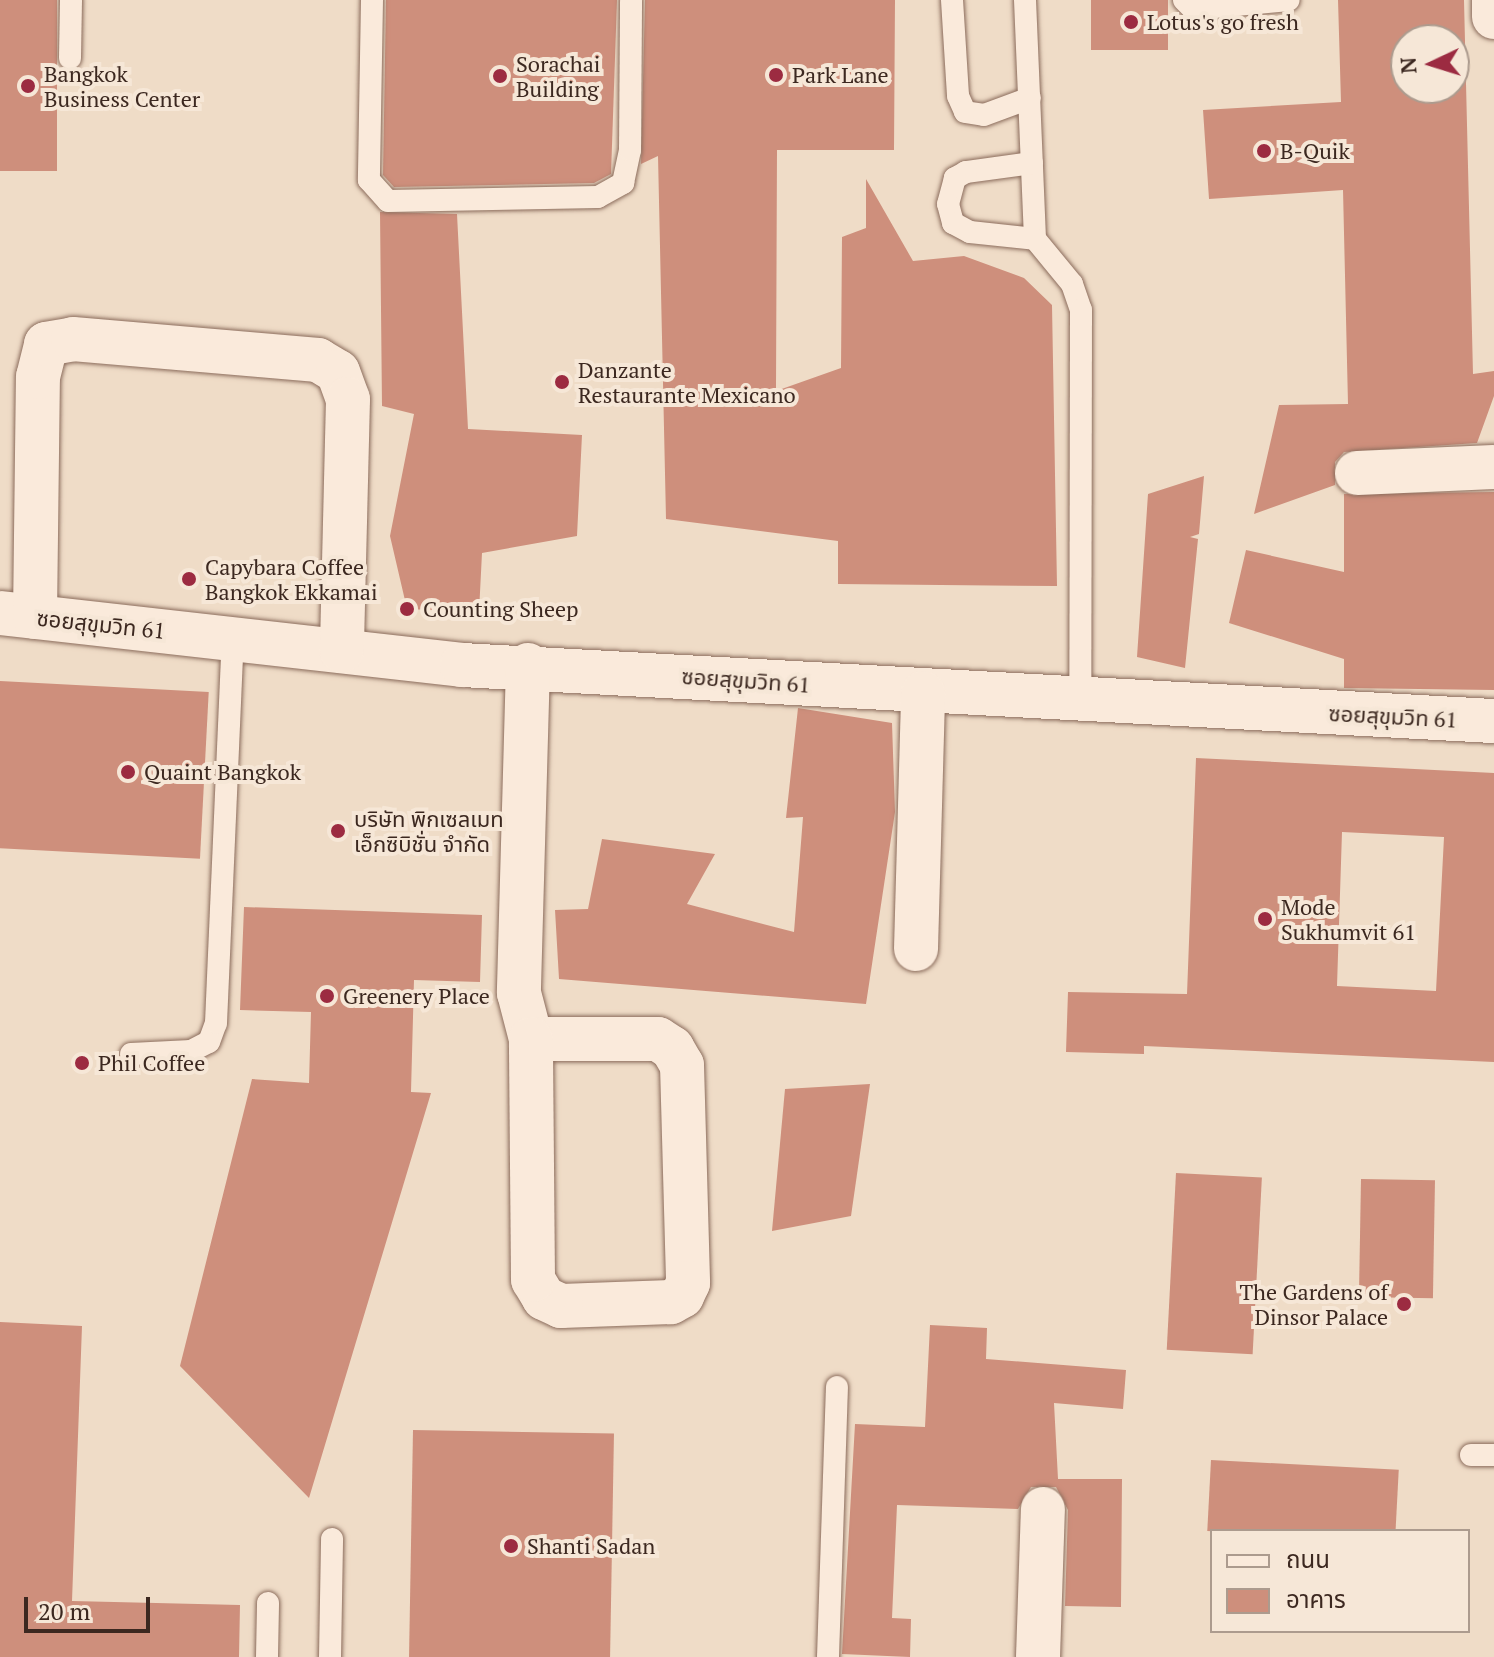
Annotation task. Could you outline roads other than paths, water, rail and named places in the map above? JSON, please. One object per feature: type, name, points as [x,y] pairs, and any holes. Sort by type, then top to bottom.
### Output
[{"type":"street","points":[[1494,0],[1494,17]]},
{"type":"street","points":[[18,615],[38,377],[46,344],[73,339],[318,360],[338,372],[348,399],[342,651]]},
{"type":"street","points":[[1357,473],[1494,467]]},
{"type":"street","name":"ซอยสุขุมวิท 61","points":[[18,615],[342,651],[528,665],[923,693],[1494,721]]},
{"type":"street","points":[[528,665],[519,993],[531,1039],[533,1280],[544,1298],[561,1306],[671,1302],[682,1296],[688,1283],[682,1065],[672,1048],[658,1039],[531,1039]]},
{"type":"street","points":[[916,949],[923,693]]},
{"type":"street","points":[[1038,1657],[1043,1509]]},
{"type":"lane","points":[[70,58],[71,0]]},
{"type":"lane","points":[[372,0],[369,180],[388,201],[598,197],[623,183],[630,150],[631,0]]},
{"type":"lane","points":[[952,0],[958,96],[965,112],[984,115],[1030,98]]},
{"type":"lane","points":[[1025,0],[1035,239],[1072,284],[1081,310],[1080,699]]},
{"type":"lane","points":[[1184,0],[1193,9],[1289,0]]},
{"type":"lane","points":[[1032,163],[966,172],[955,178],[948,204],[953,223],[970,232],[1035,239]]},
{"type":"lane","points":[[131,1054],[191,1051],[209,1042],[216,1023],[233,639]]},
{"type":"lane","points":[[828,1657],[837,1387]]},
{"type":"lane","points":[[330,1657],[332,1539]]},
{"type":"lane","points":[[267,1657],[268,1603]]},
{"type":"place","name":"Lotus's go fresh","points":[[1131,22]]},
{"type":"place","name":"Park Lane","points":[[776,75]]},
{"type":"place","name":"Sorachai Building","points":[[500,76]]},
{"type":"place","name":"Bangkok Business Center","points":[[28,86]]},
{"type":"place","name":"B-Quik","points":[[1264,151]]},
{"type":"place","name":"Danzante Restaurante Mexicano","points":[[562,382]]},
{"type":"place","name":"Capybara Coffee Bangkok Ekkamai","points":[[189,579]]},
{"type":"place","name":"Counting Sheep","points":[[407,609]]},
{"type":"place","name":"Quaint Bangkok","points":[[128,772]]},
{"type":"place","name":"บริษัท พิกเซลเมท เอ็กซิบิชั่น จำกัด","points":[[338,831]]},
{"type":"place","name":"Mode Sukhumvit 61","points":[[1265,919]]},
{"type":"place","name":"Greenery Place","points":[[327,996]]},
{"type":"place","name":"Phil Coffee","points":[[82,1063]]},
{"type":"place","name":"The Gardens of Dinsor Palace","points":[[1404,1304]]},
{"type":"place","name":"Shanti Sadan","points":[[511,1546]]}]
